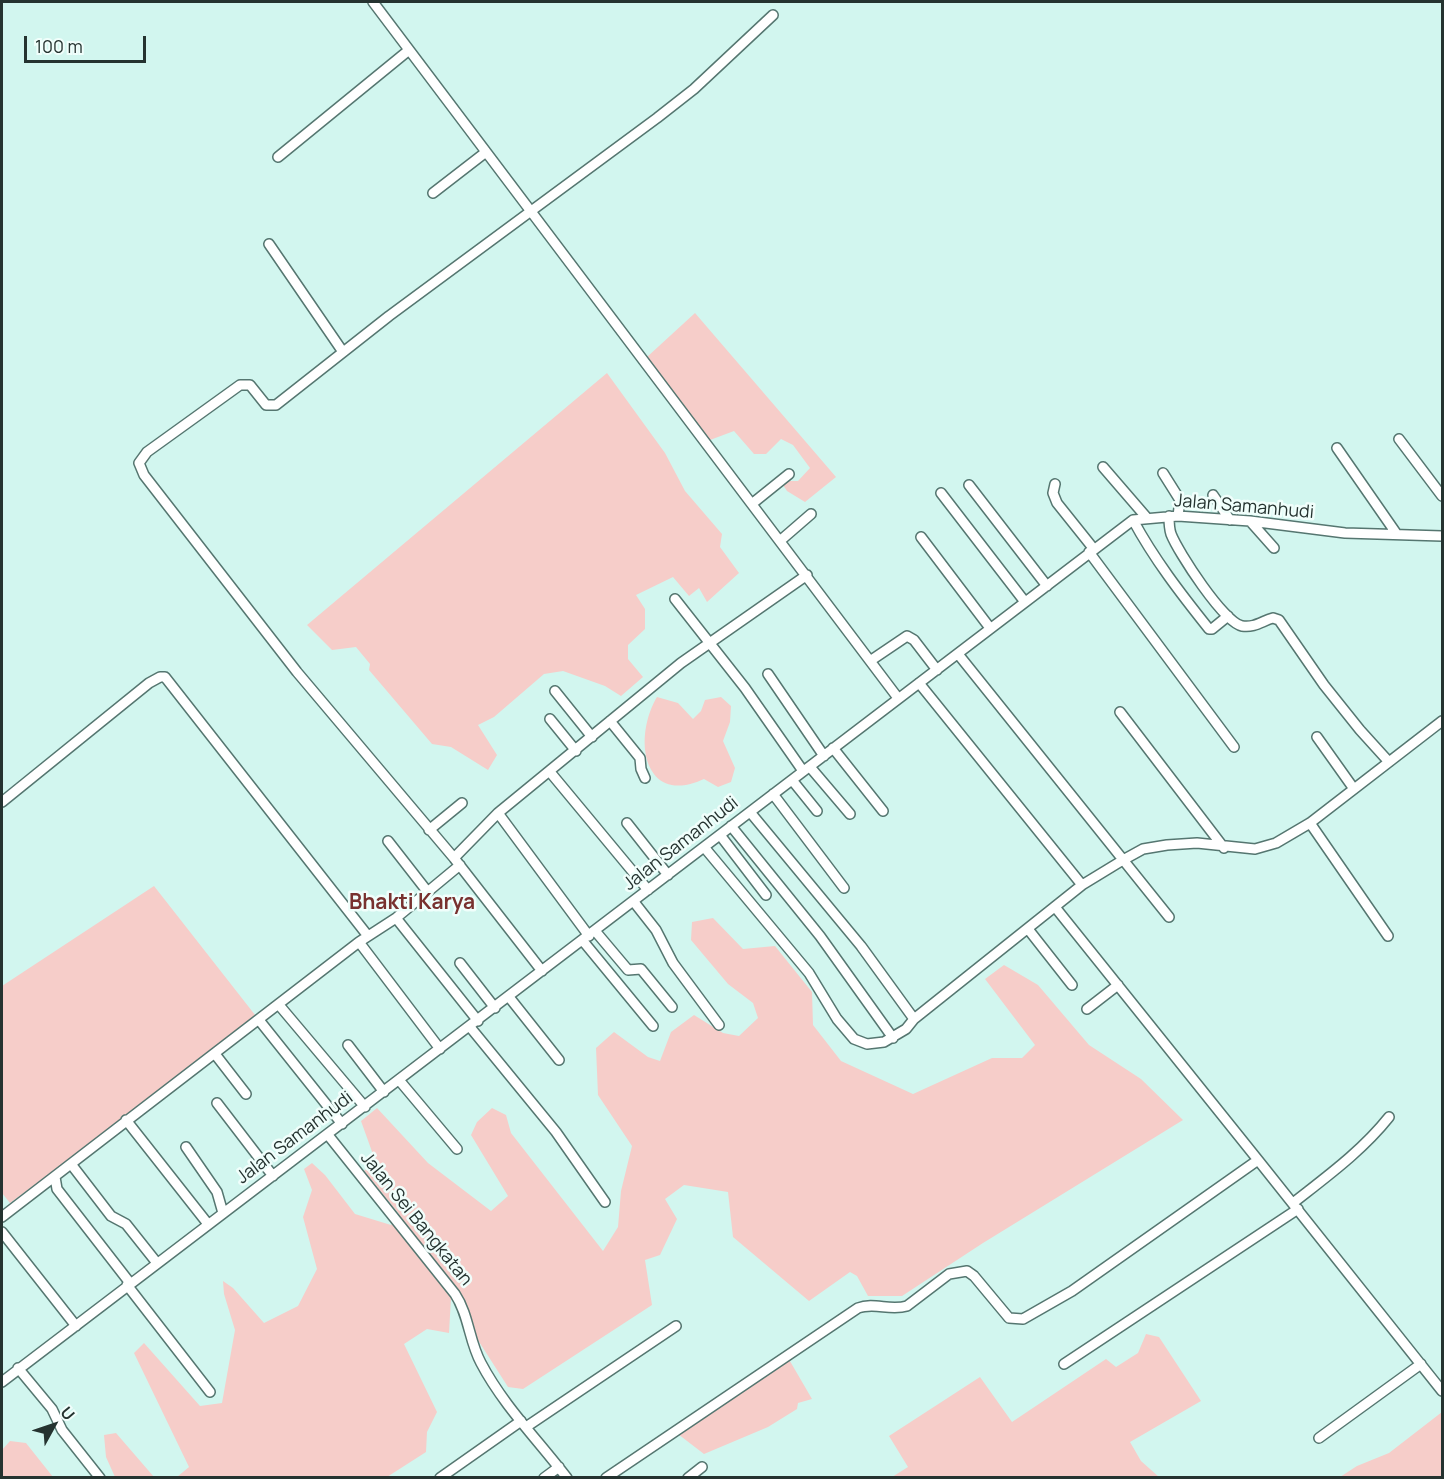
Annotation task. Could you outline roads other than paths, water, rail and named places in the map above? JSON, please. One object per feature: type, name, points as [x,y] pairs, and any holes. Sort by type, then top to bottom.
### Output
[{"type":"street","points":[[373,2],[898,698]]},
{"type":"street","points":[[542,971],[457,862],[297,672],[140,468],[141,458],[234,387],[249,385],[266,405],[276,405],[343,352],[694,89],[773,15]]},
{"type":"street","points":[[278,157],[410,50]]},
{"type":"street","points":[[433,193],[486,152]]},
{"type":"street","points":[[269,244],[343,352]]},
{"type":"street","points":[[1399,438],[1443,496]]},
{"type":"street","points":[[1337,448],[1396,533]]},
{"type":"street","points":[[1103,467],[1147,518]]},
{"type":"street","points":[[1163,473],[1180,500],[1173,516],[1171,533],[1211,598],[1228,616],[1242,626],[1260,625],[1273,618],[1279,620],[1324,685],[1389,762]]},
{"type":"street","points":[[753,503],[789,474]]},
{"type":"street","points":[[1056,484],[1053,493],[1057,503],[1234,747]]},
{"type":"street","points":[[969,485],[1047,586]]},
{"type":"street","points":[[941,493],[1025,602]]},
{"type":"street","points":[[1214,495],[1230,520]]},
{"type":"street","points":[[780,540],[811,514]]},
{"type":"street","name":"Jalan Samanhudi","points":[[2,1382],[1133,520],[1173,516],[1250,520],[1345,533],[1443,536]]},
{"type":"street","points":[[1133,520],[1179,591],[1209,629],[1228,616]]},
{"type":"street","points":[[1250,520],[1274,548]]},
{"type":"street","points":[[921,537],[990,628]]},
{"type":"street","points":[[2,1217],[359,942],[396,918],[457,862],[498,813],[709,643],[807,575]]},
{"type":"street","points":[[675,599],[789,748],[790,754],[850,814]]},
{"type":"street","points":[[870,662],[907,636],[914,640],[937,670]]},
{"type":"street","points":[[958,654],[1170,917]]},
{"type":"street","points":[[768,674],[824,756]]},
{"type":"street","points":[[2,802],[149,683],[165,677],[368,936]]},
{"type":"street","points":[[919,683],[1082,885]]},
{"type":"street","points":[[555,691],[592,737]]},
{"type":"street","points":[[1120,712],[1224,848]]},
{"type":"street","points":[[550,719],[576,751]]},
{"type":"street","points":[[610,721],[640,758],[645,778]]},
{"type":"street","points":[[704,847],[809,973],[832,1011],[854,1039],[867,1044],[876,1044],[893,1038],[906,1029],[914,1019],[1082,885],[1123,860],[1143,849],[1167,845],[1197,843],[1224,848],[1255,849],[1276,843],[1310,824],[1443,721]]},
{"type":"street","points":[[1317,737],[1354,789]]},
{"type":"street","points":[[833,748],[883,811]]},
{"type":"street","points":[[550,772],[648,890]]},
{"type":"street","points":[[792,780],[817,811]]},
{"type":"street","points":[[773,794],[844,888]]},
{"type":"street","points":[[429,830],[462,803]]},
{"type":"street","points":[[750,812],[861,946],[914,1019]]},
{"type":"street","points":[[498,813],[653,1026]]},
{"type":"street","points":[[627,823],[668,875]]},
{"type":"street","points":[[1310,824],[1388,936]]},
{"type":"street","points":[[731,826],[820,936],[893,1038]]},
{"type":"street","points":[[720,835],[766,895]]},
{"type":"street","points":[[388,841],[427,891]]},
{"type":"street","points":[[634,902],[656,930],[673,963],[719,1025]]},
{"type":"street","points":[[1055,907],[1443,1391]]},
{"type":"street","points":[[396,918],[556,1132],[605,1202]]},
{"type":"street","points":[[1028,929],[1072,985]]},
{"type":"street","points":[[589,936],[628,970],[641,969],[672,1007]]},
{"type":"street","points":[[359,942],[440,1048]]},
{"type":"street","points":[[460,963],[495,1008]]},
{"type":"street","points":[[1087,1009],[1118,985]]},
{"type":"street","points":[[509,997],[559,1060]]},
{"type":"street","points":[[279,1005],[365,1107]]},
{"type":"street","points":[[259,1020],[342,1124]]},
{"type":"street","points":[[348,1045],[384,1092]]},
{"type":"street","points":[[215,1054],[246,1094]]},
{"type":"street","points":[[399,1080],[457,1149]]},
{"type":"street","points":[[217,1104],[273,1176]]},
{"type":"street","points":[[1064,1364],[1295,1206],[1377,1132],[1389,1117]]},
{"type":"street","points":[[126,1120],[208,1224]]},
{"type":"street","name":"Jalan Sei Bangkatan","points":[[328,1135],[455,1294],[465,1312],[480,1361],[524,1424],[567,1478]]},
{"type":"street","points":[[186,1147],[213,1185],[224,1213]]},
{"type":"street","points":[[606,1478],[858,1308],[866,1305],[898,1308],[906,1306],[949,1274],[967,1271],[975,1276],[1009,1318],[1023,1319],[1072,1291],[1258,1160]]},
{"type":"street","points":[[72,1164],[111,1216],[126,1224],[157,1263]]},
{"type":"street","points":[[55,1177],[57,1189],[210,1392]]},
{"type":"street","points":[[2,1232],[76,1326]]},
{"type":"street","points":[[440,1478],[676,1326]]},
{"type":"street","points":[[1318,1438],[1421,1364]]},
{"type":"street","points":[[18,1368],[52,1409],[62,1430],[100,1478]]},
{"type":"street","points":[[544,1478],[559,1467]]},
{"type":"street","points":[[688,1478],[702,1467]]},
{"type":"district","name":"Bhakti Karya","points":[[412,903]]}]
